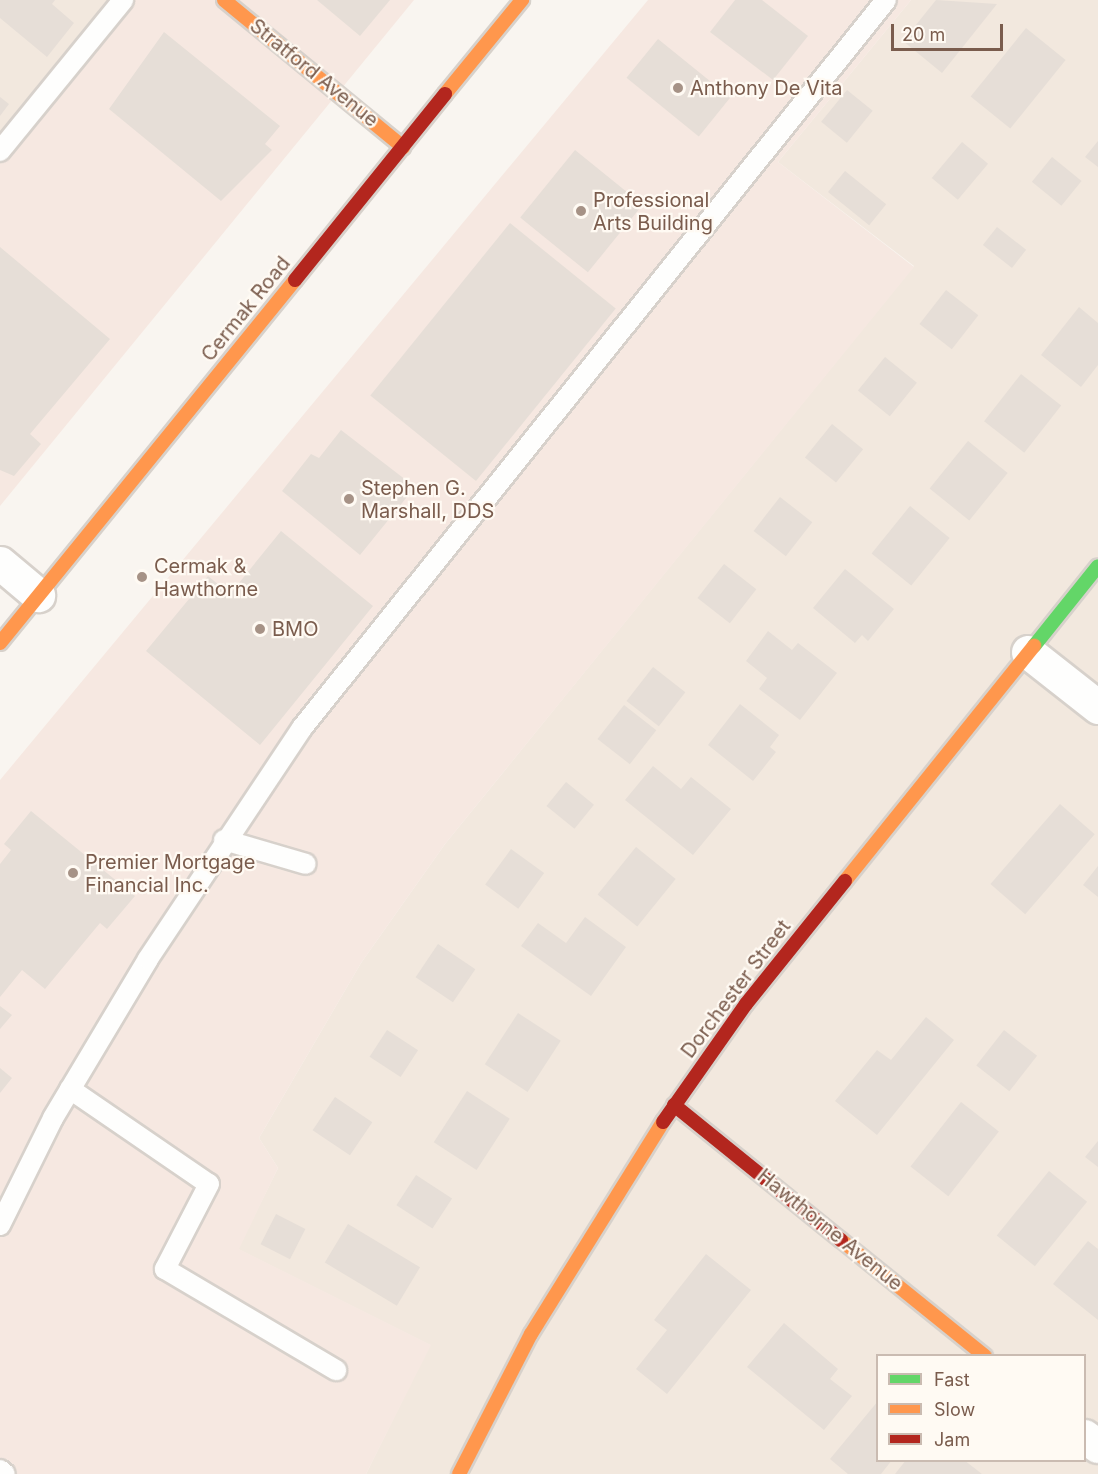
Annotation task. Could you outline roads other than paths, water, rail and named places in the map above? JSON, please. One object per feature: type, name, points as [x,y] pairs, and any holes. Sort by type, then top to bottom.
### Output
[{"type":"street","name":"Stratford Avenue","points":[[224,0],[403,147]]},
{"type":"street","name":"Cermak Road","points":[[0,643],[522,0]]},
{"type":"street","points":[[0,563],[38,595]]},
{"type":"street","name":"Dorchester Street","points":[[459,1474],[537,1323],[674,1105],[746,1004],[1098,566]]},
{"type":"street","points":[[1028,652],[1098,707]]},
{"type":"street","name":"Hawthorne Avenue","points":[[674,1105],[983,1354]]},
{"type":"lane","points":[[0,151],[123,0]]},
{"type":"lane","points":[[0,1225],[70,1089],[224,840],[356,656],[886,0]]},
{"type":"lane","points":[[224,840],[306,864]]},
{"type":"lane","points":[[70,1089],[209,1184],[165,1269],[336,1370]]},
{"type":"lane","points":[[0,1470],[5,1474]]},
{"type":"place","name":"Anthony De Vita","points":[[678,88]]},
{"type":"place","name":"Professional Arts Building","points":[[581,211]]},
{"type":"place","name":"Stephen G. Marshall, DDS","points":[[349,499]]},
{"type":"place","name":"Cermak & Hawthorne","points":[[142,577]]},
{"type":"place","name":"BMO","points":[[260,629]]},
{"type":"place","name":"Premier Mortgage Financial Inc.","points":[[73,873]]}]
